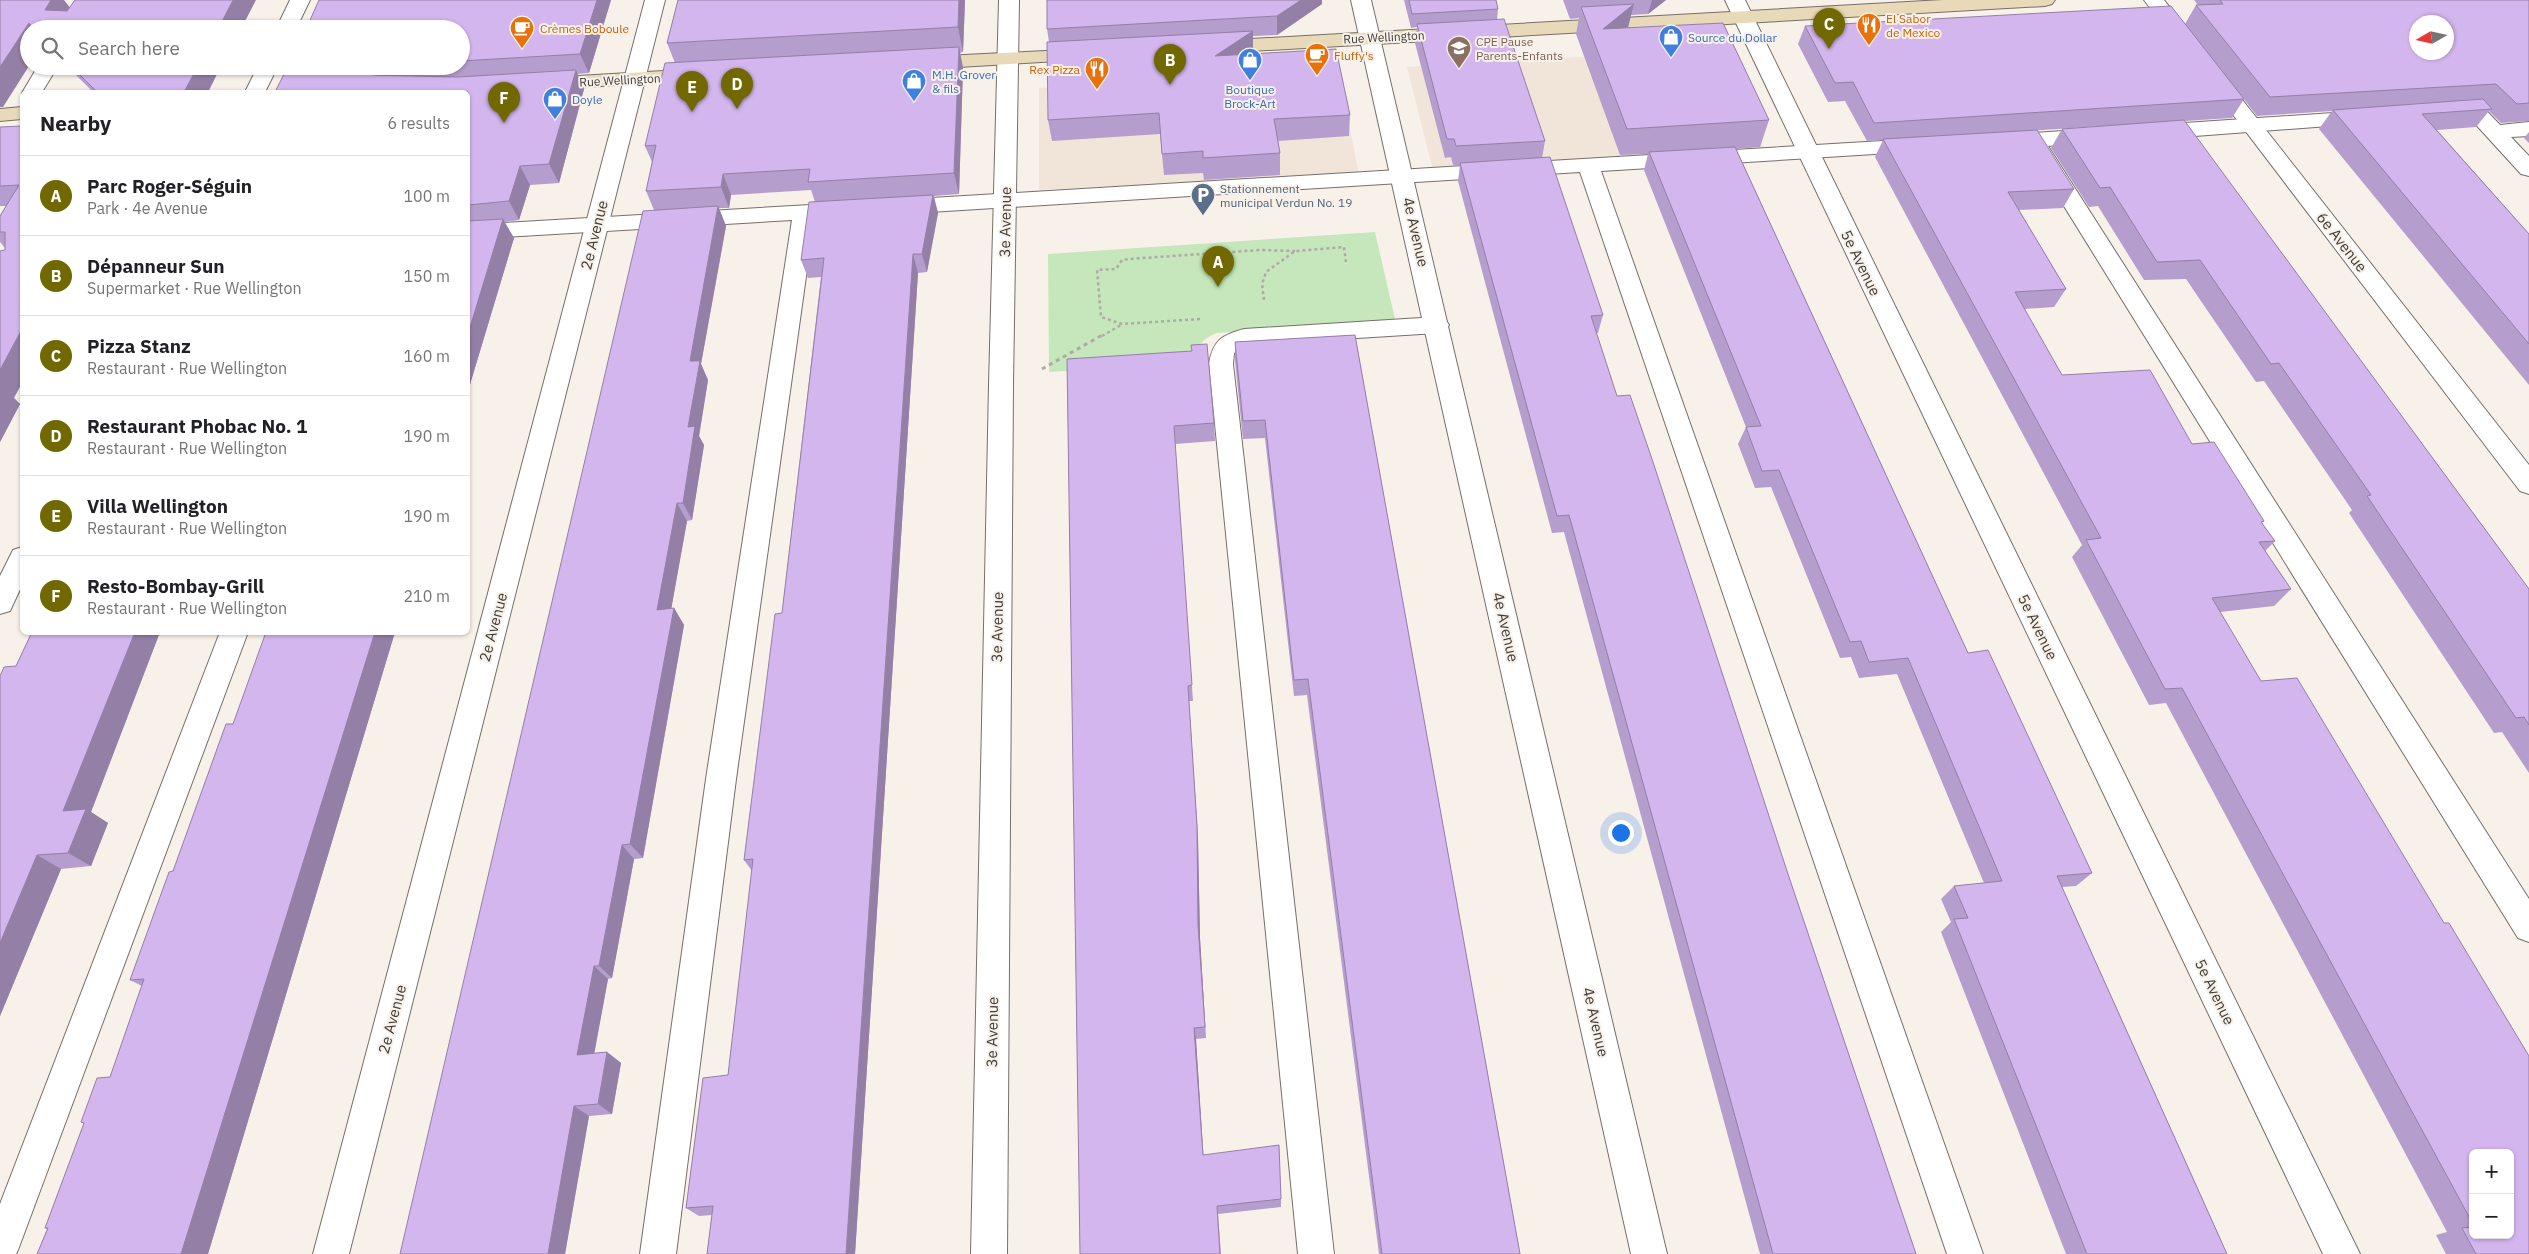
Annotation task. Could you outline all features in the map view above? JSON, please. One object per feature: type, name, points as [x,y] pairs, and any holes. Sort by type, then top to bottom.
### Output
[{"type":"main road","name":"Rue Wellington","points":[[1193,48],[1370,38],[1739,8],[2045,0]]},
{"type":"main road","points":[[911,64],[1104,54]]},
{"type":"main road","name":"Rue Wellington","points":[[520,85],[714,74]]},
{"type":"street","points":[[290,20],[300,0]]},
{"type":"street","name":"2e Avenue","points":[[331,1254],[655,0]]},
{"type":"street","name":"3e Avenue","points":[[989,1254],[1009,0]]},
{"type":"street","name":"4e Avenue","points":[[1361,0],[1437,324],[1649,1254]]},
{"type":"street","name":"6e Avenue","points":[[2154,0],[2529,484]]},
{"type":"street","name":"5e Avenue","points":[[1739,8],[1807,152],[2342,1254]]},
{"type":"street","points":[[33,90],[42,75]]},
{"type":"street","points":[[256,90],[264,75]]},
{"type":"street","points":[[2426,112],[2473,109],[2529,169]]},
{"type":"street","points":[[2388,116],[2024,141],[2529,927]]},
{"type":"street","points":[[2495,132],[2529,129]]},
{"type":"street","points":[[470,232],[1005,202],[1402,176],[1935,145]]},
{"type":"street","points":[[1588,165],[1965,1254]]},
{"type":"street","points":[[658,1254],[721,779],[804,213]]},
{"type":"street","points":[[1316,1254],[1221,364],[1223,350],[1232,342],[1244,337],[1437,324]]},
{"type":"street","points":[[0,603],[20,562]]},
{"type":"street","points":[[0,1250],[233,635]]},
{"type":"path","points":[[1208,318],[1122,324],[1101,317],[1097,270],[1116,268],[1122,260],[1129,258],[1344,247],[1346,262]]},
{"type":"path","points":[[1269,336],[1263,278],[1266,272],[1295,251]]},
{"type":"path","points":[[1041,370],[1122,324]]},
{"type":"shaded area","points":[[1719,49],[1764,148],[1433,170],[1407,67]]},
{"type":"shaded area","points":[[1338,71],[1359,174],[1039,190],[1039,88]]},
{"type":"green space","points":[[1375,232],[1395,319],[1217,333],[1203,341],[1199,347],[1199,363],[1049,372],[1048,254]]},
{"type":"building","points":[[0,0],[51,0],[45,10],[67,11],[75,0],[233,0],[223,20],[20,20],[20,37],[0,67]]},
{"type":"building","points":[[319,0],[597,0],[580,54],[470,60],[470,20],[310,20]]},
{"type":"building","points":[[678,0],[959,0],[958,27],[667,43]]},
{"type":"building","points":[[1047,0],[1301,0],[1277,16],[1047,29]]},
{"type":"building","points":[[1409,0],[1496,0],[1498,9],[1412,14]]},
{"type":"building","points":[[2220,0],[2529,0],[2529,103],[2517,104],[2496,84],[2270,97],[2196,5],[2223,4]]},
{"type":"building","points":[[1634,4],[1603,29],[1723,23],[1769,120],[1627,129],[1581,7]]},
{"type":"building","points":[[2171,6],[2244,99],[1874,123],[1853,82],[1835,83],[1805,26]]},
{"type":"building","points":[[1504,19],[1545,141],[1456,146],[1454,139],[1447,139],[1417,24]]},
{"type":"building","points":[[1253,31],[1215,56],[1336,49],[1350,115],[1274,119],[1280,153],[1203,158],[1203,151],[1162,154],[1159,113],[1048,120],[1047,42]]},
{"type":"building","points":[[959,47],[954,173],[808,182],[810,169],[723,174],[721,187],[646,191],[656,145],[645,146],[665,63]]},
{"type":"building","points":[[576,70],[549,164],[520,166],[509,201],[470,205],[470,90],[276,90],[284,75],[458,77]]},
{"type":"building","points":[[80,75],[193,75],[185,90],[95,90]]},
{"type":"building","points":[[2483,99],[2492,109],[2422,114],[2529,234],[2529,344],[2333,110]]},
{"type":"building","points":[[2184,120],[2529,589],[2529,725],[2524,717],[2516,718],[2367,496],[2371,495],[2279,363],[2271,364],[2200,260],[2157,262],[2110,187],[2100,188],[2062,129]]},
{"type":"building","points":[[20,126],[20,333],[0,370],[0,251],[5,250],[5,232],[0,232],[0,216],[19,185],[0,186],[0,127]]},
{"type":"building","points":[[2037,130],[2074,189],[2008,192],[2066,289],[2015,292],[2062,375],[2150,370],[2192,444],[2214,442],[2264,521],[2261,522],[2275,541],[2259,542],[2291,589],[2212,598],[2261,681],[2297,678],[2444,923],[2449,923],[2529,1056],[2529,1254],[2476,1254],[2462,1228],[2469,1227],[2469,1239],[2514,1239],[2514,1149],[2469,1149],[2469,1217],[2182,688],[2165,689],[2086,540],[2101,538],[1883,139]]},
{"type":"building","points":[[1735,147],[1968,653],[1988,650],[2092,873],[2057,876],[2227,1254],[2087,1254],[1954,919],[1968,918],[1954,886],[2002,881],[1908,658],[1869,662],[1861,641],[1850,642],[1779,470],[1762,471],[1746,427],[1761,426],[1649,152]]},
{"type":"building","points":[[1550,157],[1603,315],[1591,316],[1617,396],[1630,395],[1916,1254],[1773,1254],[1569,515],[1557,516],[1460,163]]},
{"type":"building","points":[[933,195],[922,254],[913,254],[846,1254],[707,1254],[713,1206],[686,1208],[703,1078],[728,1075],[753,859],[744,860],[775,614],[782,613],[824,258],[801,260],[809,202]]},
{"type":"building","points":[[718,206],[690,361],[700,361],[688,427],[695,426],[683,503],[677,503],[657,610],[674,608],[630,844],[622,845],[599,966],[594,966],[577,1055],[607,1052],[598,1104],[574,1106],[548,1254],[400,1254],[643,211]]},
{"type":"building","points":[[503,219],[470,327],[470,221]]},
{"type":"building","points":[[1355,335],[1520,1254],[1382,1254],[1308,679],[1294,680],[1265,420],[1243,421],[1235,342]]},
{"type":"building","points":[[1207,344],[1214,423],[1174,426],[1192,685],[1188,686],[1197,825],[1198,925],[1205,1027],[1194,1028],[1203,1155],[1279,1145],[1281,1199],[1217,1206],[1220,1254],[1080,1254],[1067,359],[1192,351],[1191,345]]},
{"type":"building","points":[[31,635],[134,635],[63,811],[86,809],[68,853],[37,855],[0,943],[0,676],[4,667],[16,666]]},
{"type":"building","points":[[265,635],[374,635],[181,1254],[37,1254],[48,1228],[45,1228],[84,1123],[81,1122],[97,1078],[110,1077],[144,979],[130,980],[169,872],[173,871],[226,724],[233,724]]},
{"type":"place","name":"El Sabor de Mexico","points":[[1869,46]]},
{"type":"place","name":"Crèmes Boboule","points":[[522,49]]},
{"type":"place","name":"Pizza Stanz","points":[[1829,49]]},
{"type":"place","name":"Source du Dollar","points":[[1671,58]]},
{"type":"place","name":"CPE Pause Parents-Enfants","points":[[1459,69]]},
{"type":"place","name":"Fluffy's","points":[[1317,76]]},
{"type":"place","name":"Boutique Brock-Art","points":[[1250,81]]},
{"type":"place","name":"Dépanneur Sun","points":[[1170,85]]},
{"type":"place","name":"Rex Pizza","points":[[1097,90]]},
{"type":"place","name":"M.H. Grover & fils","points":[[914,102]]},
{"type":"place","name":"Restaurant Phobac No. 1","points":[[737,109]]},
{"type":"place","name":"Villa Wellington","points":[[692,112]]},
{"type":"place","name":"Doyle","points":[[555,120]]},
{"type":"place","name":"Resto-Bombay-Grill","points":[[504,123]]},
{"type":"place","name":"Stationnement municipal Verdun No. 19","points":[[1203,216]]},
{"type":"place","name":"Parc Roger-Séguin","points":[[1218,287]]}]
